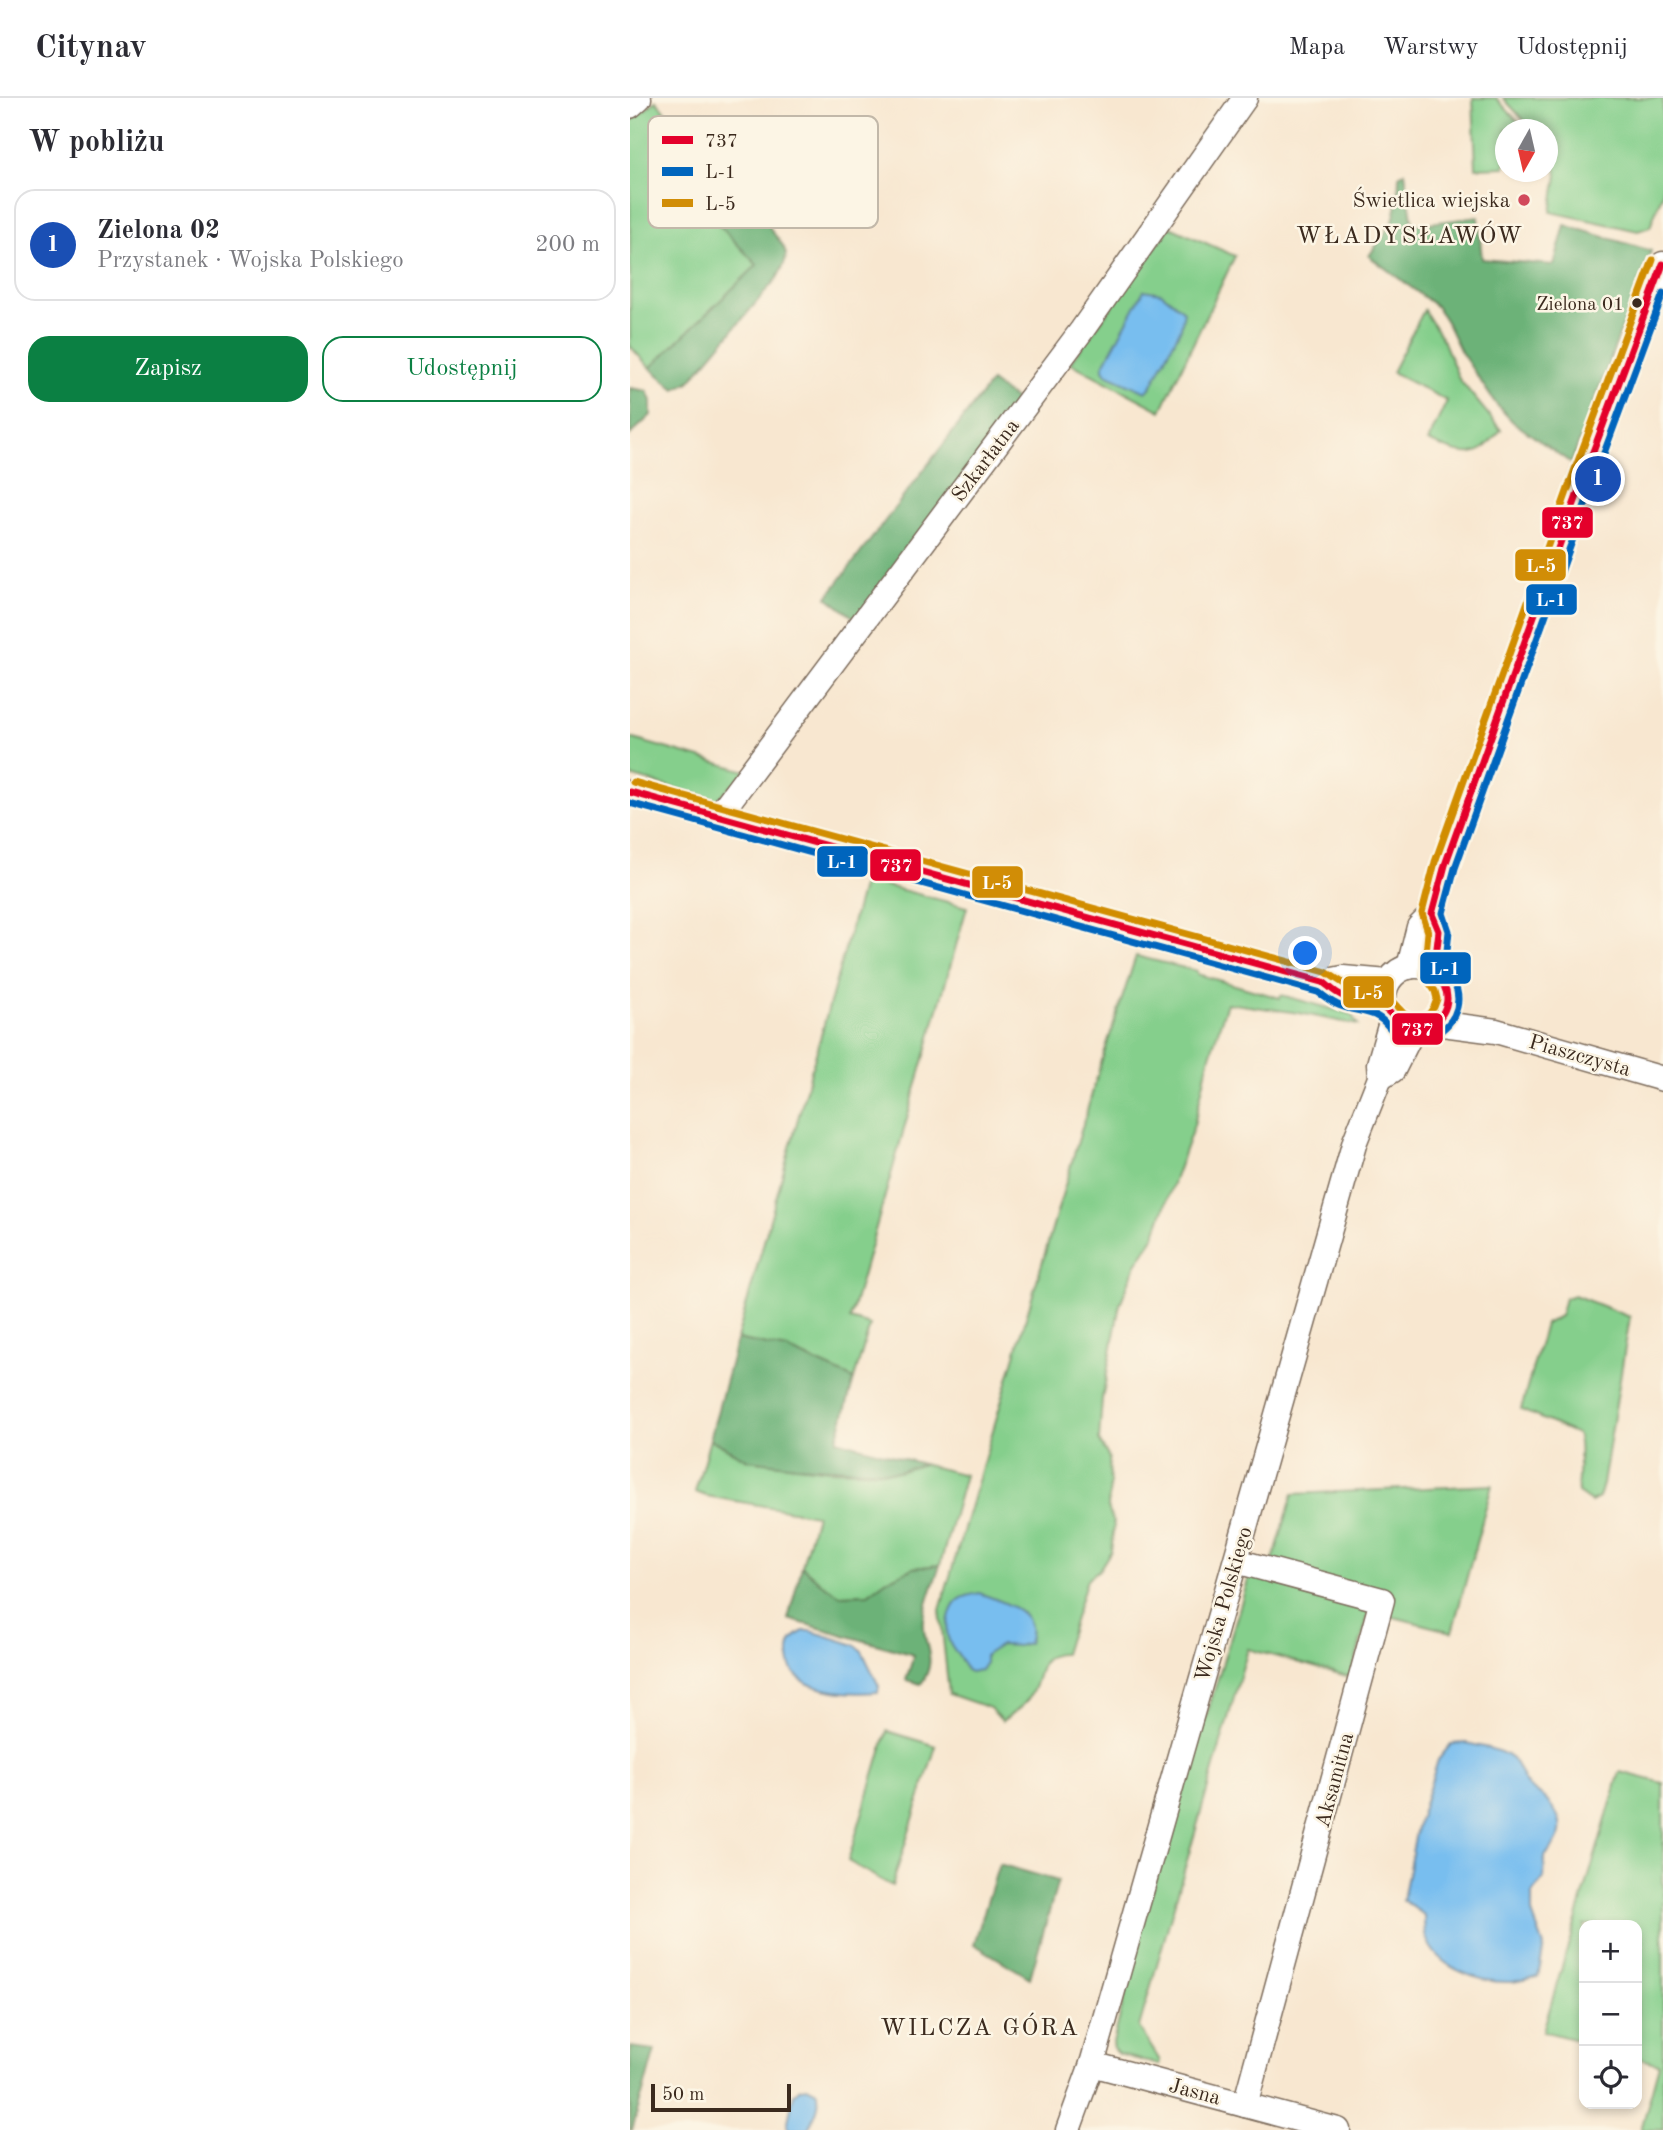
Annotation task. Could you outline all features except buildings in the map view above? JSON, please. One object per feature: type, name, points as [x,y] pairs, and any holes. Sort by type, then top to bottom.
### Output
[{"type":"street","points":[[630,106],[639,98]]},
{"type":"street","name":"Szkarłatna","points":[[718,816],[1082,330],[1245,98]]},
{"type":"street","points":[[1409,967],[1419,927],[1432,914],[1445,865],[1663,264]]},
{"type":"street","points":[[630,792],[1323,982],[1343,978],[1388,982]]},
{"type":"street","points":[[1432,914],[1439,931],[1434,973]]},
{"type":"street","points":[[1421,967],[1434,973],[1444,983],[1415,1016],[1384,999],[1388,982],[1398,971],[1421,967]]},
{"type":"street","name":"Piaszczysta","points":[[1323,982],[1341,995],[1415,1016],[1496,1031],[1663,1079]]},
{"type":"street","name":"Wojska Polskiego","points":[[1068,2130],[1092,2064],[1355,1141],[1380,1078],[1379,1064],[1415,1016]]},
{"type":"street","name":"Aksamitna","points":[[1236,1561],[1382,1600],[1245,2105]]},
{"type":"street","name":"Jasna","points":[[1092,2064],[1338,2130]]},
{"type":"green space","points":[[1473,98],[1496,98],[1516,119],[1495,119],[1495,167],[1476,168]]},
{"type":"green space","points":[[1503,98],[1663,98],[1663,192],[1650,227],[1638,231],[1551,212],[1558,182],[1558,119],[1523,119]]},
{"type":"green space","points":[[656,101],[669,116],[648,116],[648,228],[722,228],[758,265],[650,368],[630,346],[630,122]]},
{"type":"green space","points":[[1405,172],[1413,225],[1478,217],[1482,259],[1554,265],[1565,225],[1651,251],[1571,463],[1513,422],[1496,404],[1461,352],[1436,306],[1369,256],[1393,221],[1398,201],[1399,176]]},
{"type":"green space","points":[[1170,227],[1235,256],[1161,411],[1070,363]]},
{"type":"green space","points":[[722,228],[770,228],[784,247],[785,263],[777,278],[689,382],[675,389],[650,368],[757,265]]},
{"type":"green space","points":[[1424,310],[1444,342],[1459,379],[1501,430],[1481,450],[1468,453],[1454,451],[1428,441],[1447,401],[1392,372]]},
{"type":"green space","points":[[991,382],[1020,403],[858,621],[827,597]]},
{"type":"green space","points":[[630,388],[647,391],[651,401],[651,415],[630,435]]},
{"type":"green space","points":[[630,738],[746,771],[717,800],[630,776]]},
{"type":"green space","points":[[864,880],[967,907],[850,1319],[870,1325],[854,1379],[787,1349],[737,1339]]},
{"type":"green space","points":[[1136,956],[1197,971],[1197,974],[1280,998],[1281,995],[1351,1014],[1358,1025],[1227,1003],[1209,1059],[1194,1125],[1153,1239],[1136,1264],[1120,1304],[1102,1399],[1099,1440],[1109,1458],[1108,1507],[1114,1526],[1111,1551],[1099,1570],[1087,1579],[1064,1654],[1049,1657],[1044,1661],[1028,1698],[1002,1721],[990,1708],[949,1694],[940,1610],[1101,1063]]},
{"type":"green space","points":[[1574,1295],[1630,1317],[1603,1484],[1599,1498],[1591,1502],[1578,1493],[1577,1434],[1521,1410],[1545,1324],[1560,1316],[1565,1298]]},
{"type":"green space","points":[[737,1339],[787,1349],[854,1379],[837,1440],[923,1464],[898,1472],[796,1466],[748,1460],[710,1439]]},
{"type":"green space","points":[[710,1439],[748,1460],[829,1470],[898,1472],[923,1464],[965,1475],[940,1565],[913,1568],[887,1580],[868,1594],[840,1595],[802,1566],[816,1515],[695,1492]]},
{"type":"green space","points":[[1492,1485],[1452,1632],[1386,1615],[1272,1564],[1293,1494]]},
{"type":"green space","points":[[940,1565],[925,1612],[924,1628],[930,1658],[921,1684],[906,1680],[914,1655],[788,1619],[802,1566],[840,1595],[868,1594],[887,1580],[913,1568]]},
{"type":"green space","points":[[1250,1574],[1370,1609],[1351,1677],[1248,1649],[1139,2027],[1160,2061],[1159,2065],[1118,2054],[1114,2050],[1113,2043],[1127,1988],[1123,1987]]},
{"type":"green space","points":[[887,1731],[936,1746],[892,1886],[848,1861]]},
{"type":"green space","points":[[1620,1772],[1663,1783],[1663,2130],[1641,2130],[1659,2064],[1642,2059],[1642,1920],[1579,1920],[1579,2041],[1543,2031]]},
{"type":"green space","points":[[999,1864],[1058,1881],[1030,1978],[974,1944]]},
{"type":"green space","points":[[630,2047],[655,2050],[632,2130],[630,2130]]},
{"type":"water","points":[[1144,290],[1161,293],[1184,311],[1181,328],[1146,392],[1106,374],[1103,370]]},
{"type":"water","points":[[979,1593],[1008,1604],[1025,1615],[1031,1632],[1028,1643],[1018,1646],[1001,1645],[985,1655],[985,1664],[981,1670],[970,1672],[950,1644],[947,1632],[950,1614],[957,1601]]},
{"type":"water","points":[[804,1631],[855,1645],[862,1651],[879,1686],[878,1692],[836,1691],[808,1684],[798,1676],[791,1666],[789,1648],[793,1639]]},
{"type":"water","points":[[1467,1743],[1492,1749],[1509,1757],[1516,1764],[1525,1783],[1545,1799],[1560,1821],[1556,1842],[1545,1856],[1544,1878],[1532,1894],[1532,1913],[1544,1946],[1538,1977],[1499,1982],[1473,1977],[1450,1966],[1440,1958],[1425,1935],[1424,1915],[1403,1900],[1417,1827],[1438,1760],[1451,1744]]},
{"type":"water","points":[[807,2087],[817,2092],[819,2102],[816,2112],[807,2130],[790,2130],[787,2126],[794,2094],[800,2088]]},
{"type":"transit line","name":"L-5","points":[[633,782],[1326,972],[1346,985],[1390,999],[1404,1014],[1413,1018],[1429,1014],[1437,999],[1424,975],[1428,932],[1422,913],[1435,862],[1653,260]]},
{"type":"transit line","name":"737","points":[[630,792],[1323,982],[1346,997],[1382,1007],[1407,1028],[1420,1029],[1428,1026],[1445,1010],[1447,1002],[1444,986],[1434,973],[1439,931],[1432,914],[1445,865],[1663,264]]},
{"type":"transit line","name":"L-1","points":[[630,803],[1318,992],[1341,1006],[1378,1017],[1394,1033],[1409,1039],[1418,1040],[1435,1035],[1449,1024],[1457,1008],[1456,987],[1445,970],[1449,931],[1443,913],[1455,868],[1663,294]]},
{"type":"place","name":"Świetlica wiejska","points":[[1524,200]]},
{"type":"place","name":"Zielona 01","points":[[1637,303]]},
{"type":"place","name":"Zielona 02","points":[[1598,479]]},
{"type":"district","name":"WŁADYSŁAWÓW","points":[[1410,235]]},
{"type":"district","name":"WILCZA GÓRA","points":[[980,2027]]}]
